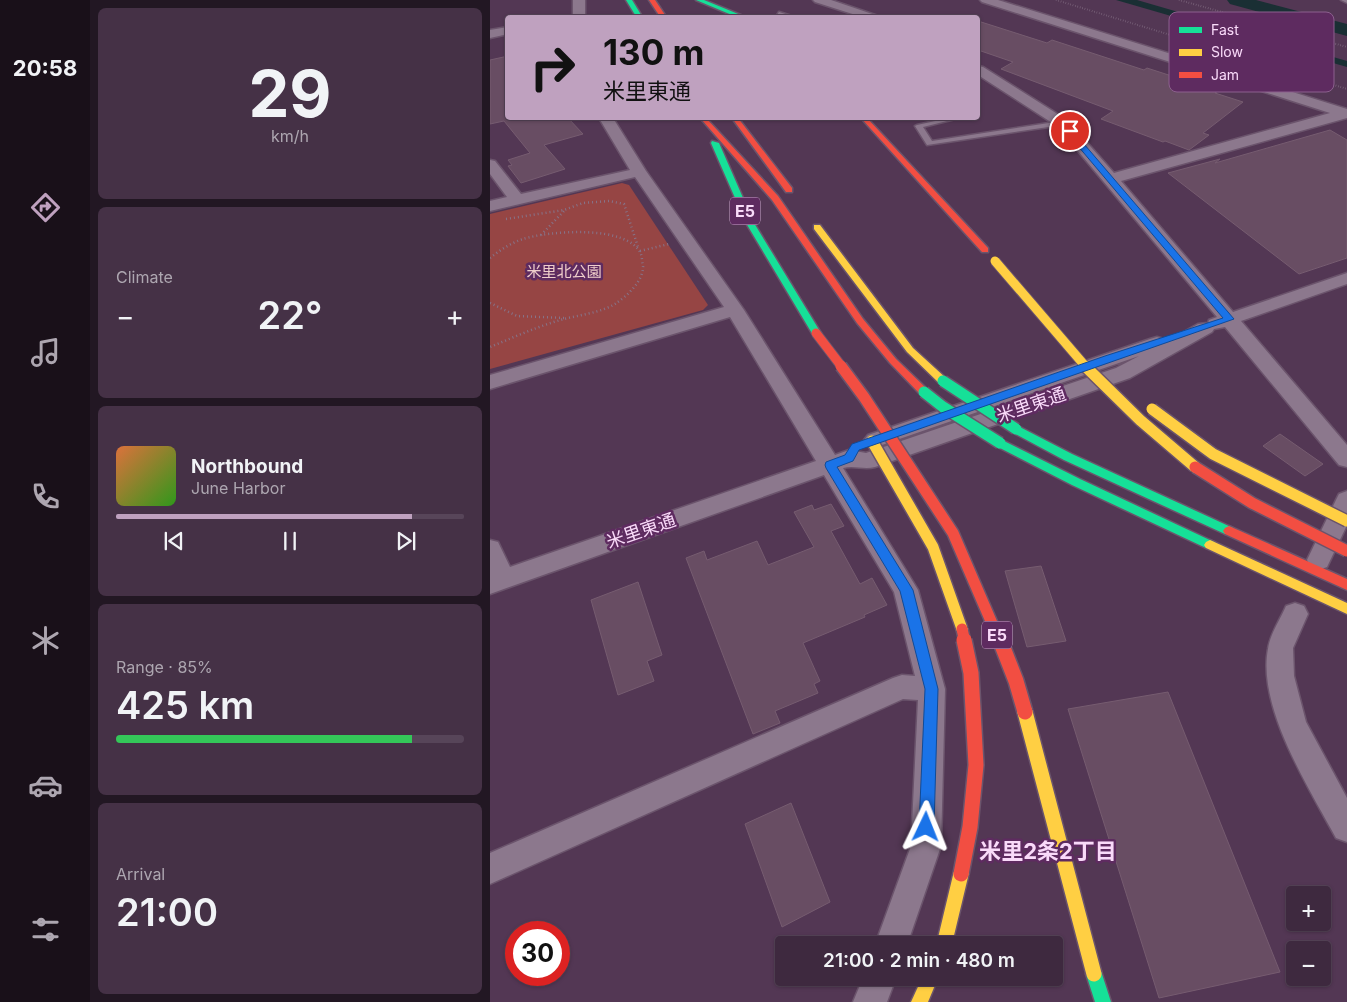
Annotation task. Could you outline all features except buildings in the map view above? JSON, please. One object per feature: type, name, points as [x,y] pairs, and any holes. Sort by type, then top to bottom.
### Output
[{"type":"highway","points":[[629,0],[638,15]]},
{"type":"highway","points":[[652,0],[662,15]]},
{"type":"highway","points":[[699,0],[737,15]]},
{"type":"highway","name":"E5","points":[[705,120],[750,223],[816,333],[864,397],[953,533],[984,601],[1018,691],[1046,787],[1094,974],[1103,1002]]},
{"type":"highway","points":[[706,120],[775,198],[865,328],[892,361],[924,392],[1000,443],[1076,482],[1347,609]]},
{"type":"highway","points":[[737,120],[794,196]]},
{"type":"highway","points":[[866,120],[995,261],[1046,325],[1114,398],[1156,437],[1198,469],[1243,499],[1347,551]]},
{"type":"highway","points":[[811,220],[910,350],[943,381],[1016,429],[1068,457],[1347,585]]},
{"type":"highway","points":[[995,261],[1072,333]]},
{"type":"highway","points":[[816,333],[843,389]]},
{"type":"highway","points":[[1090,352],[1122,383]]},
{"type":"highway","points":[[1142,401],[1172,426],[1213,454],[1347,521]]},
{"type":"highway","points":[[866,431],[933,548],[961,626],[971,673],[976,765],[970,827],[958,890],[946,936]]},
{"type":"highway","points":[[919,1002],[926,986]]},
{"type":"street","points":[[579,0],[579,15]]},
{"type":"street","points":[[819,0],[869,15]]},
{"type":"street","points":[[986,0],[1169,58]]},
{"type":"street","points":[[490,34],[505,31]]},
{"type":"street","points":[[980,71],[1062,123],[1347,459]]},
{"type":"street","points":[[1277,92],[1346,114]]},
{"type":"street","points":[[1110,179],[1346,114]]},
{"type":"street","points":[[607,120],[639,172],[840,461],[906,590],[932,689],[926,846],[894,936]]},
{"type":"street","points":[[490,164],[517,200]]},
{"type":"street","points":[[490,206],[639,172]]},
{"type":"street","name":"米里東通","points":[[497,582],[840,461],[867,461],[1123,373],[1205,328],[1347,278]]},
{"type":"street","points":[[490,382],[735,310]]},
{"type":"street","points":[[1319,560],[1347,500]]},
{"type":"street","points":[[490,549],[497,582]]},
{"type":"street","points":[[1294,614],[1280,651],[1281,680],[1291,722],[1347,827]]},
{"type":"street","points":[[490,869],[902,687],[932,689]]},
{"type":"lane","points":[[947,120],[919,126],[930,143],[1062,123]]},
{"type":"path","points":[[1056,0],[1169,35]]},
{"type":"path","points":[[1179,0],[1222,12]]},
{"type":"path","points":[[1334,43],[1347,47]]},
{"type":"path","points":[[1334,85],[1347,89]]},
{"type":"path","points":[[490,347],[568,318],[600,311],[619,301],[642,277],[644,260],[624,204],[609,200],[583,203],[564,210],[499,220]]},
{"type":"path","points":[[540,235],[564,210]]},
{"type":"path","points":[[490,258],[501,249],[524,239],[570,231],[595,232],[621,239],[640,250],[674,242]]},
{"type":"path","points":[[490,303],[517,316],[568,318]]},
{"type":"green space","name":"米里北公園","points":[[622,183],[629,185],[708,305],[703,310],[490,369],[490,214]]},
{"type":"shaded area","points":[[1116,0],[1137,0],[1178,12],[1169,12],[1169,15]]},
{"type":"shaded area","points":[[1334,57],[1347,61],[1347,67],[1334,63]]},
{"type":"waterway","points":[[1236,0],[1280,12]]},
{"type":"waterway","points":[[1334,26],[1347,30]]},
{"type":"traffic: fast","points":[[629,0],[638,15]]},
{"type":"traffic: fast","points":[[699,0],[737,15]]},
{"type":"traffic: fast","points":[[715,143],[750,223],[816,333]]},
{"type":"traffic: fast","points":[[943,381],[1016,429]]},
{"type":"traffic: fast","points":[[924,392],[943,407],[1000,443]]},
{"type":"traffic: fast","points":[[1016,429],[1068,457],[1229,531]]},
{"type":"traffic: fast","points":[[1000,443],[1076,482],[1210,545]]},
{"type":"traffic: fast","points":[[1094,974],[1103,1002]]},
{"type":"traffic: slow","points":[[817,227],[910,350],[943,381]]},
{"type":"traffic: slow","points":[[995,261],[1041,317],[1114,396],[1195,467]]},
{"type":"traffic: slow","points":[[1152,409],[1213,454],[1347,521]]},
{"type":"traffic: slow","points":[[872,441],[933,547],[962,629]]},
{"type":"traffic: slow","points":[[1210,545],[1347,609]]},
{"type":"traffic: slow","points":[[1025,712],[1094,974]]},
{"type":"traffic: slow","points":[[946,936],[961,874]]},
{"type":"traffic: slow","points":[[919,1002],[926,986]]},
{"type":"traffic: jam","points":[[652,0],[662,15]]},
{"type":"traffic: jam","points":[[705,120],[775,198],[860,321],[893,361],[924,392]]},
{"type":"traffic: jam","points":[[736,120],[789,190]]},
{"type":"traffic: jam","points":[[866,120],[985,250]]},
{"type":"traffic: jam","points":[[816,333],[864,397],[953,533],[984,601],[1016,681],[1025,712]]},
{"type":"traffic: jam","points":[[1195,467],[1252,503],[1347,551]]},
{"type":"traffic: jam","points":[[1229,531],[1347,585]]},
{"type":"traffic: jam","points":[[961,874],[970,827],[976,765],[971,673],[962,629]]},
{"type":"district","name":"米里2条2丁目","points":[[1048,851]]},
{"type":"route","points":[[926,827],[932,689],[906,590],[830,465],[849,458],[856,447],[1108,358],[1229,319],[1070,131]]}]
